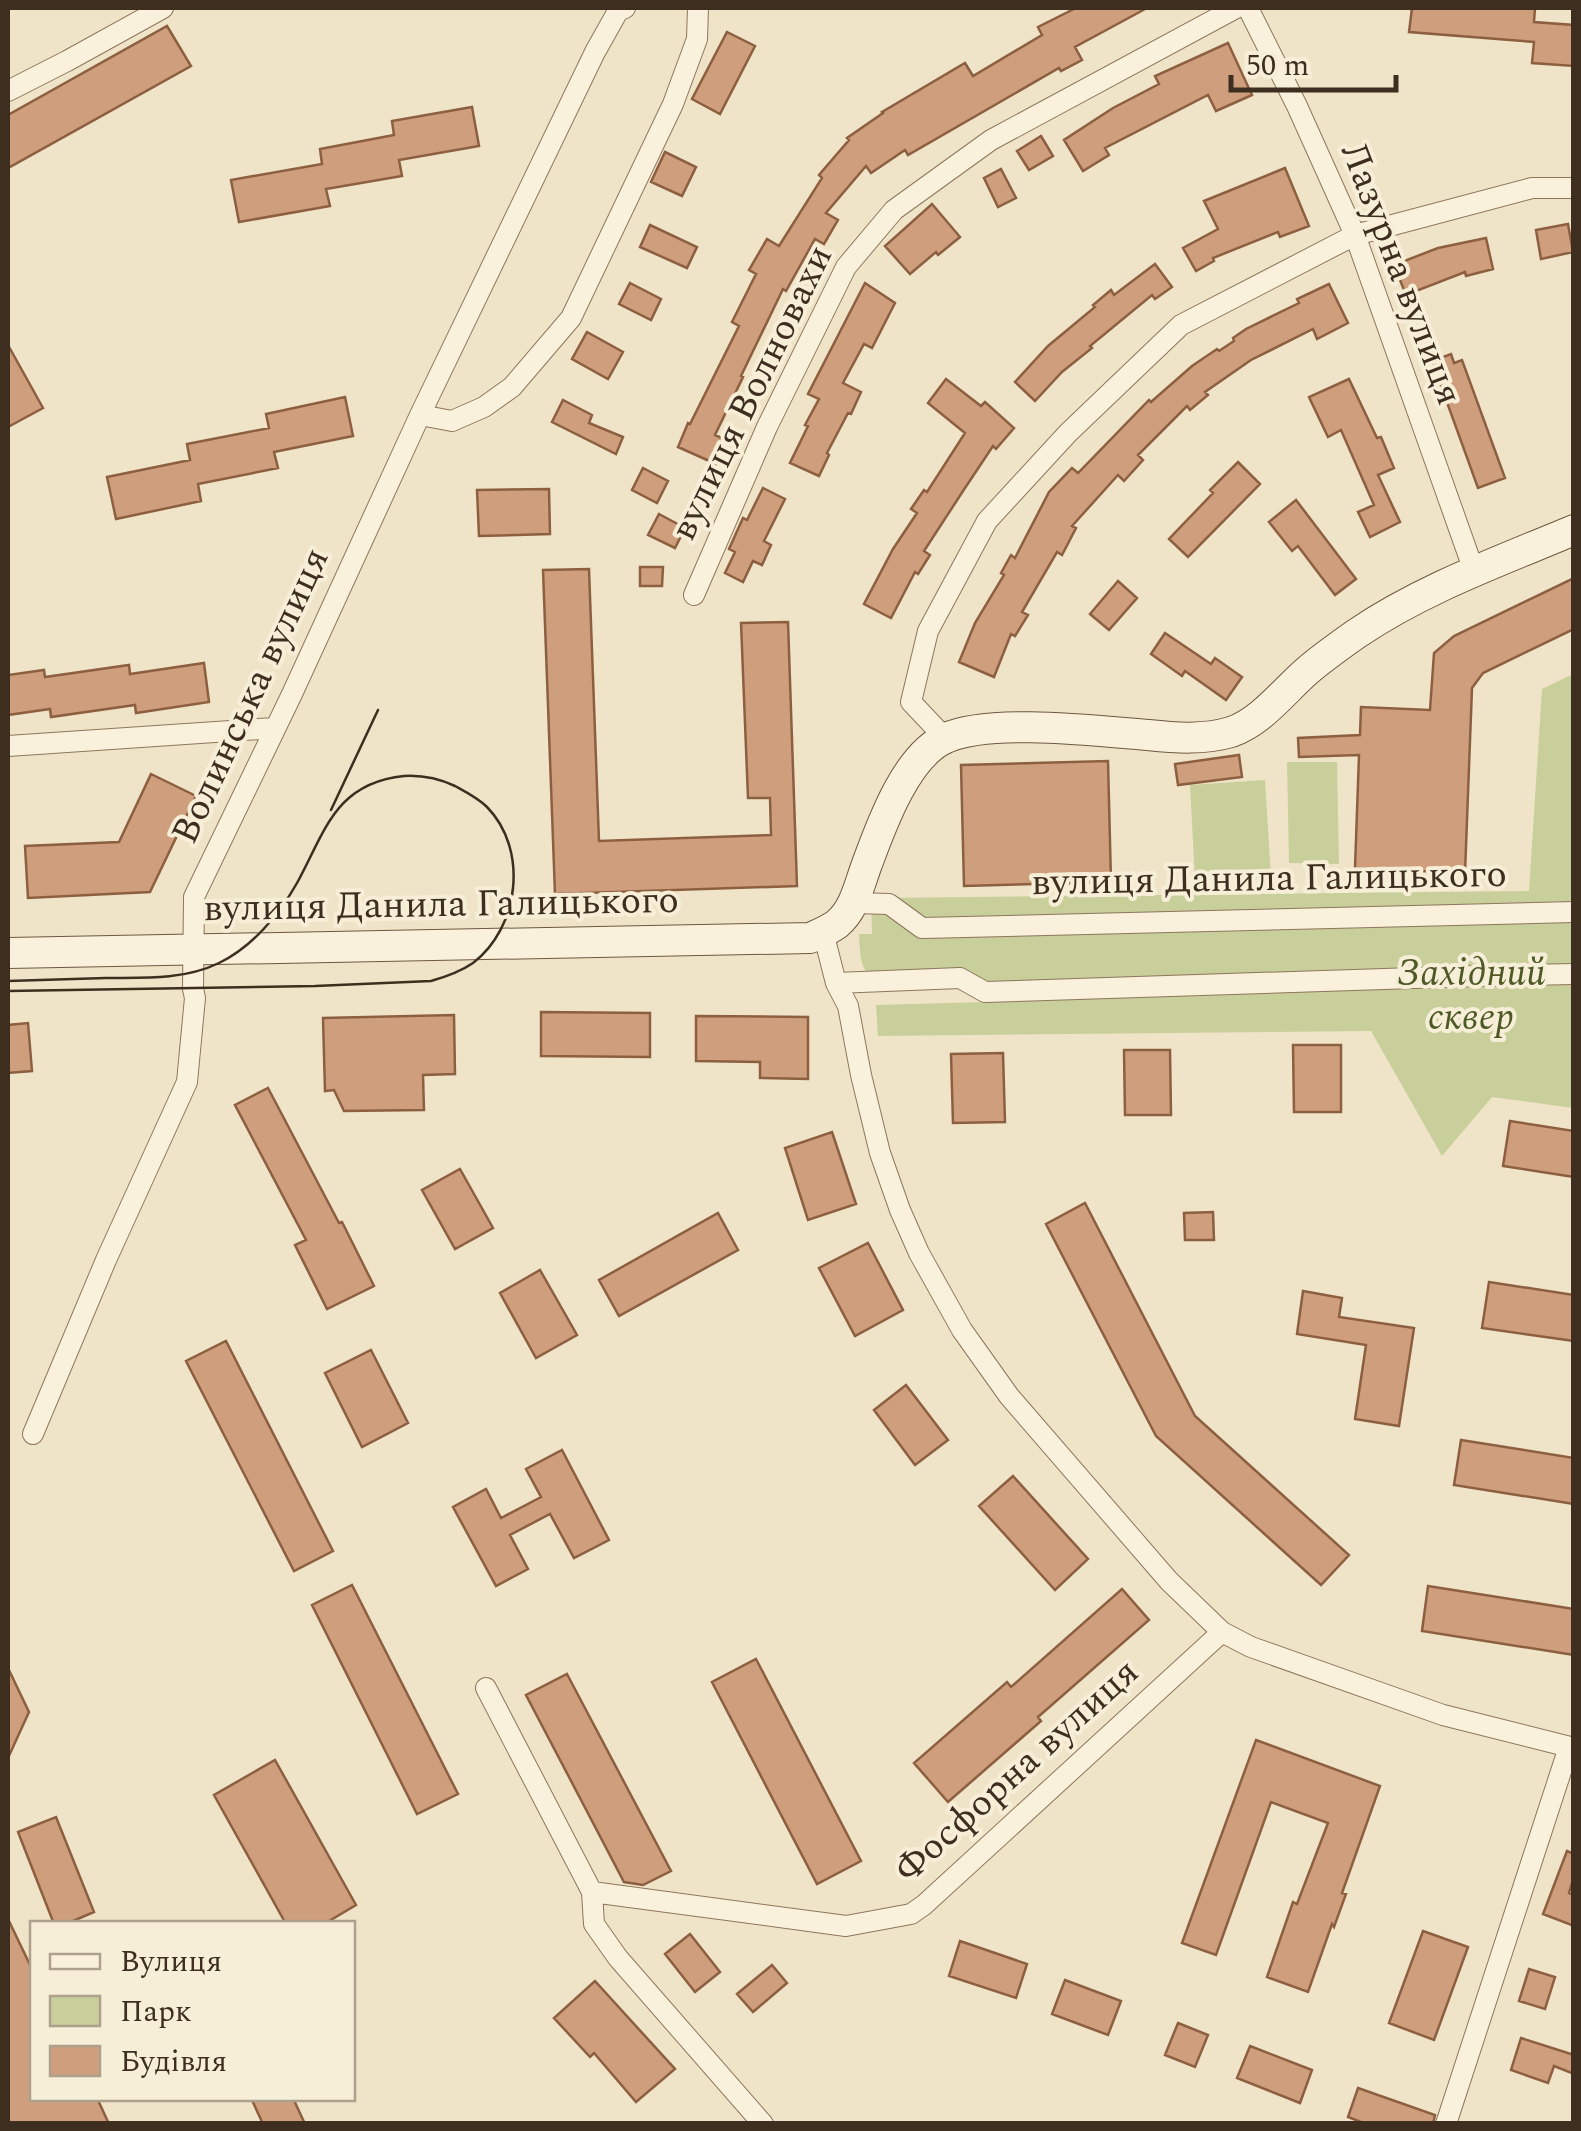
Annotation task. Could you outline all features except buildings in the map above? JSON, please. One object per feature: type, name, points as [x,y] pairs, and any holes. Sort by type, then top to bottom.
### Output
[{"type":"street","points":[[8,90],[162,8]]},
{"type":"street","points":[[420,415],[452,421],[484,407],[512,387],[571,318],[673,104],[697,39],[698,8]]},
{"type":"street","name":"вулиця Волновахи","points":[[694,595],[767,426],[846,267],[894,210],[991,140],[1236,8]]},
{"type":"street","name":"Лазурна вулиця","points":[[1248,8],[1355,235],[1474,571]]},
{"type":"street","name":"Волинська вулиця","points":[[34,1434],[106,1260],[187,1082],[195,998],[194,898],[420,415],[595,52],[621,9]]},
{"type":"street","points":[[944,738],[910,702],[928,631],[988,521],[1068,433],[1181,325],[1355,235],[1532,188],[1574,188]]},
{"type":"street","points":[[1446,2124],[1571,1748],[1442,1715],[1251,1647],[1222,1632],[1169,1582],[1008,1396],[962,1330],[919,1253],[876,1137],[848,1006],[836,982],[823,932],[839,923],[854,903],[896,797],[920,758],[944,738],[1003,728],[1188,738],[1229,732],[1248,724],[1356,634],[1402,607],[1474,571],[1574,530]]},
{"type":"street","points":[[8,746],[274,728]]},
{"type":"street","name":"вулиця Данила Галицького","points":[[854,903],[890,904],[922,928],[1574,912]]},
{"type":"street","name":"вулиця Данила Галицького","points":[[8,953],[810,938],[823,932]]},
{"type":"street","points":[[836,982],[960,978],[985,992],[1574,974]]},
{"type":"street","name":"Фосфорна вулиця","points":[[592,1892],[846,1926],[911,1914],[1222,1632]]},
{"type":"street","points":[[486,1688],[592,1892],[594,1924],[618,1958],[763,2124]]},
{"type":"green space","name":"Західний сквер","points":[[1573,674],[1573,1108],[1492,1097],[1442,1156],[1371,1031],[878,1036],[876,1005],[984,1002],[960,978],[870,976],[862,962],[859,934],[872,934],[871,898],[1529,891],[1542,689]]},
{"type":"green space","points":[[1287,762],[1337,762],[1339,864],[1289,863]]},
{"type":"green space","points":[[1265,780],[1271,877],[1195,880],[1190,785]]},
{"type":"tram line","points":[[331,810],[378,710]]},
{"type":"tram line","points":[[8,981],[164,977],[192,973],[219,963],[243,948],[282,907],[325,829],[347,799],[381,781],[417,776],[455,786],[487,807],[509,845],[513,888],[500,930],[473,963],[431,981],[8,991]]}]
